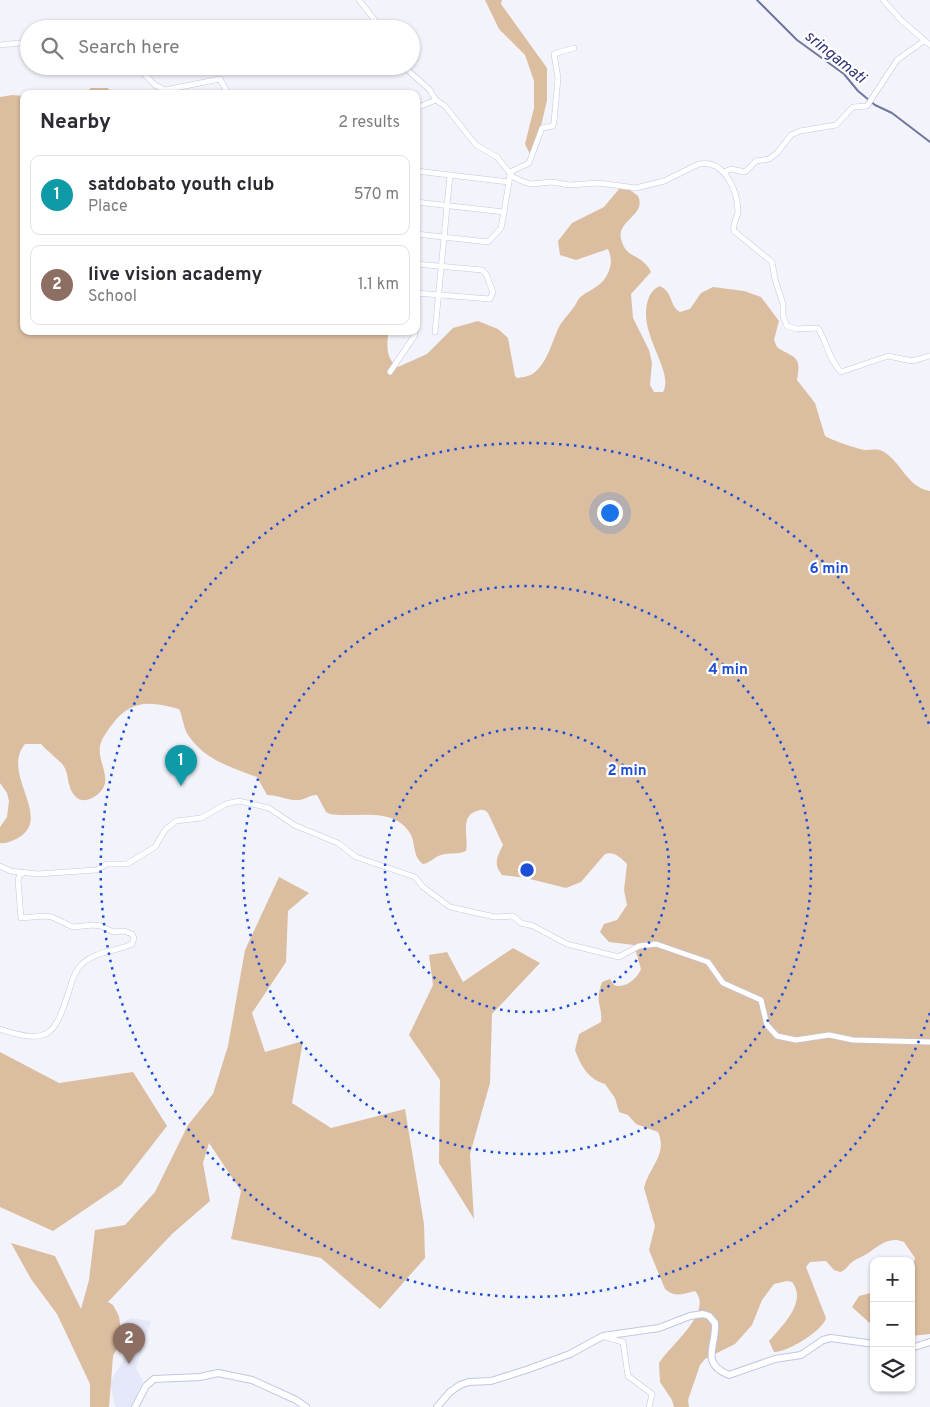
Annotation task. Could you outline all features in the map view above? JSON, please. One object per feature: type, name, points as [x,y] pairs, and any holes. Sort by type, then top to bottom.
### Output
[{"type":"street","points":[[359,0],[375,20]]},
{"type":"street","points":[[883,0],[930,45]]},
{"type":"street","points":[[724,172],[731,169],[745,172],[756,161],[769,159],[777,153],[791,135],[800,131],[836,125],[853,107],[867,106],[897,60],[924,41]]},
{"type":"street","points":[[0,45],[20,43]]},
{"type":"street","points":[[510,172],[529,163],[542,128],[553,126],[558,78],[554,54],[574,48]]},
{"type":"street","points":[[145,75],[156,85],[165,90],[220,79],[226,90]]},
{"type":"street","points":[[413,75],[429,89],[436,100],[445,106],[476,145],[497,157],[517,181],[531,184],[599,184],[636,188],[664,181],[686,169],[705,163],[724,172],[736,197],[738,210],[732,226],[734,231],[772,262],[783,304],[783,316],[787,326],[797,330],[818,328],[824,339],[832,364],[841,372],[888,356],[912,361],[930,356]]},
{"type":"street","points":[[420,106],[436,100]]},
{"type":"street","points":[[420,172],[509,182]]},
{"type":"street","points":[[420,235],[488,242],[501,228],[510,172]]},
{"type":"street","points":[[435,332],[450,175]]},
{"type":"street","points":[[420,202],[504,212]]},
{"type":"street","points":[[420,264],[482,270],[486,274],[493,292],[490,299],[420,294]]},
{"type":"street","points":[[390,372],[414,335]]},
{"type":"street","points":[[0,866],[12,871],[27,872],[96,870],[108,864],[128,864],[155,847],[165,830],[176,821],[201,818],[226,804],[239,801],[269,808],[294,825],[338,843],[356,857],[415,877],[423,887],[450,907],[495,917],[513,916],[521,923],[534,926],[567,944],[618,957],[639,946],[656,944],[708,962],[723,983],[761,1000],[767,1025],[777,1036],[796,1040],[829,1035],[853,1040],[930,1042]]},
{"type":"street","points":[[0,1029],[36,1038],[46,1034],[56,1027],[74,976],[81,965],[95,955],[132,944],[134,938],[132,934],[124,931],[113,932],[101,926],[67,926],[52,917],[21,918],[18,880],[20,874],[27,872]]},
{"type":"street","points":[[437,1407],[450,1392],[460,1385],[477,1381],[491,1381],[526,1370],[570,1354],[603,1336],[659,1328],[690,1316],[703,1314],[709,1316],[715,1326],[712,1359],[716,1368],[729,1375],[775,1359],[801,1355],[823,1340],[831,1338],[870,1343]]},
{"type":"street","points":[[603,1336],[624,1342],[628,1376],[652,1394],[649,1407]]},
{"type":"street","points":[[914,1347],[930,1342]]},
{"type":"street","points":[[134,1407],[146,1386],[154,1379],[200,1377],[218,1373],[252,1380],[296,1400],[306,1407]]},
{"type":"shaded area","points":[[485,0],[502,0],[501,4],[547,68],[547,100],[539,135],[530,154],[525,144],[534,108],[534,81],[525,55],[499,29]]},
{"type":"shaded area","points":[[91,88],[108,88],[109,90],[89,90]]},
{"type":"shaded area","points":[[20,96],[20,335],[388,335],[389,356],[398,367],[427,354],[453,328],[478,321],[498,329],[508,338],[515,376],[517,378],[526,376],[535,372],[544,362],[560,325],[580,297],[601,283],[611,265],[608,249],[576,260],[560,255],[558,241],[572,223],[604,207],[619,189],[630,190],[638,196],[640,203],[636,213],[623,227],[621,239],[623,246],[630,254],[643,262],[651,272],[631,294],[633,318],[649,350],[652,363],[650,385],[654,392],[663,392],[665,383],[661,363],[647,326],[648,300],[654,290],[660,286],[664,289],[680,312],[690,309],[701,293],[713,287],[744,291],[761,297],[779,321],[774,340],[777,347],[797,361],[797,380],[815,403],[825,436],[865,450],[882,451],[896,462],[916,485],[930,491],[930,1334],[915,1336],[915,1257],[904,1242],[893,1240],[883,1243],[840,1272],[834,1270],[826,1261],[810,1262],[806,1267],[826,1318],[818,1329],[795,1345],[774,1352],[769,1341],[791,1314],[797,1298],[792,1282],[787,1281],[774,1284],[762,1300],[752,1325],[735,1344],[705,1359],[700,1365],[688,1400],[689,1407],[674,1407],[672,1400],[660,1382],[659,1363],[695,1318],[699,1309],[699,1299],[695,1291],[683,1294],[668,1292],[649,1250],[655,1226],[644,1188],[661,1147],[658,1132],[636,1124],[628,1115],[619,1112],[615,1098],[605,1084],[594,1079],[586,1071],[575,1050],[579,1034],[601,1022],[599,995],[602,982],[610,979],[614,985],[622,986],[634,980],[641,969],[634,945],[609,942],[600,932],[604,924],[617,920],[627,905],[624,890],[627,864],[617,856],[611,853],[605,854],[581,882],[566,888],[526,878],[502,875],[499,871],[497,860],[503,845],[488,813],[482,810],[471,814],[466,822],[466,851],[441,855],[423,864],[417,857],[410,833],[394,819],[373,815],[330,814],[326,812],[317,795],[295,800],[267,795],[257,777],[219,762],[202,751],[186,732],[179,709],[159,704],[141,704],[133,707],[118,717],[106,733],[100,751],[105,783],[101,791],[93,798],[84,800],[76,797],[71,789],[63,765],[41,744],[25,744],[19,756],[18,768],[31,819],[28,829],[18,838],[7,843],[0,843],[0,827],[7,817],[9,801],[7,793],[0,783],[0,97]]},
{"type":"shaded area","points":[[279,877],[309,893],[288,911],[286,962],[252,1013],[265,1052],[303,1041],[292,1103],[331,1128],[405,1109],[424,1224],[425,1258],[380,1309],[321,1258],[231,1239],[241,1191],[209,1143],[203,1163],[210,1201],[172,1234],[108,1302],[113,1305],[119,1316],[122,1339],[113,1356],[109,1407],[90,1407],[90,1384],[57,1314],[31,1279],[11,1243],[55,1256],[81,1309],[89,1280],[95,1230],[125,1225],[155,1192],[188,1125],[213,1094],[228,1046],[245,950]]},
{"type":"shaded area","points":[[513,948],[540,963],[492,1014],[490,1083],[470,1154],[474,1219],[439,1163],[440,1080],[409,1035],[433,985],[429,955],[447,952],[463,982]]},
{"type":"shaded area","points":[[0,1052],[59,1083],[133,1072],[167,1126],[121,1185],[53,1231],[0,1207]]},
{"type":"shaded area","points":[[870,1293],[870,1323],[852,1307],[859,1296]]},
{"type":"shaded area","points":[[131,1318],[151,1321],[136,1368],[143,1381],[131,1407],[115,1407],[110,1382],[124,1359],[118,1326]]},
{"type":"waterway","name":"sringamati","points":[[757,0],[797,40],[844,74],[858,91],[875,105],[892,113],[930,142]]},
{"type":"place","name":"satdobato youth club","points":[[181,786]]},
{"type":"place","name":"live vision academy","points":[[129,1364]]}]
